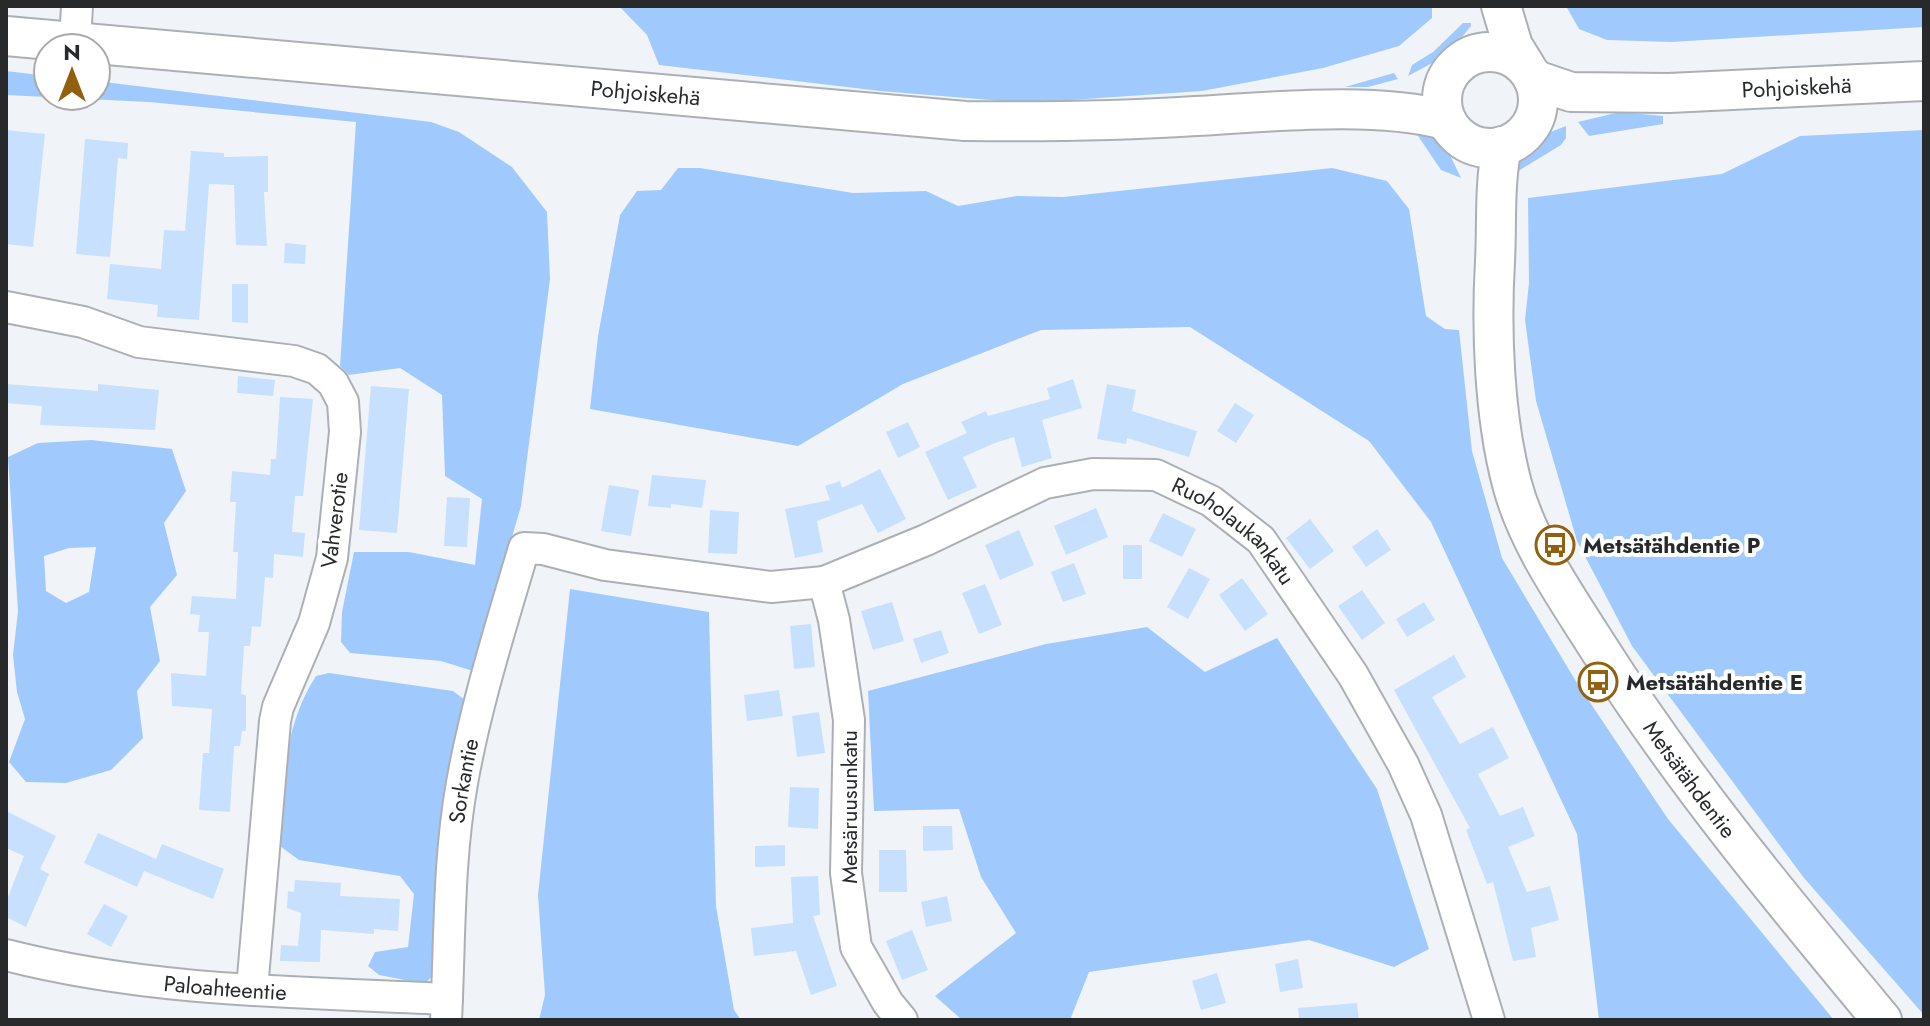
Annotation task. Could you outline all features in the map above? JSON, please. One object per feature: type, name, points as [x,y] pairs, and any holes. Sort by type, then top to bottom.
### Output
[{"type":"main road","points":[[1482,6],[1478,33],[1442,89],[1451,129],[1487,148],[1513,139],[1536,117],[1540,100],[1513,46],[1501,6]]},
{"type":"main road","name":"Pohjoiskehä","points":[[6,36],[76,24],[965,121],[1060,123],[1286,110],[1406,111],[1451,129]]},
{"type":"main road","points":[[1459,64],[1477,52],[1493,51],[1514,58],[1529,73]]},
{"type":"main road","name":"Pohjoiskehä","points":[[1286,110],[1404,88],[1459,64]]},
{"type":"main road","name":"Pohjoiskehä","points":[[1529,73],[1571,92],[1669,93],[1924,81]]},
{"type":"main road","name":"Pohjoiskehä","points":[[1513,139],[1572,115],[1669,93]]},
{"type":"main road","name":"Metsätähdentie","points":[[1451,129],[1473,183],[1494,281]]},
{"type":"main road","name":"Metsätähdentie","points":[[1513,139],[1496,183],[1496,373],[1510,470],[1538,546],[1633,703],[1724,831],[1873,1017]]},
{"type":"street","name":"Vahverotie","points":[[6,307],[83,322],[139,342],[294,361],[317,369],[333,383],[343,402],[345,432],[332,558],[314,623],[275,721],[252,989]]},
{"type":"street","name":"Ruoholaukankatu","points":[[524,548],[543,549],[605,565],[771,587],[824,582],[926,540],[1045,483],[1093,474],[1156,475],[1211,501],[1261,540],[1353,675],[1403,764],[1426,815],[1489,1020]]},
{"type":"street","name":"Sorkantie","points":[[446,1009],[453,857],[462,784],[485,678],[524,548]]},
{"type":"street","name":"Metsäruusunkatu","points":[[824,582],[834,620],[849,720],[846,873],[856,947],[888,1003],[902,1020]]},
{"type":"street","name":"Paloahteentie","points":[[6,955],[109,979],[252,989],[446,1009]]},
{"type":"shaded area","points":[[619,6],[1432,6],[1432,18],[1399,46],[1323,68],[1202,91],[1028,103],[880,91],[659,65],[647,35]]},
{"type":"shaded area","points":[[1566,6],[1924,6],[1924,27],[1671,42],[1607,40],[1579,29]]},
{"type":"shaded area","points":[[1463,23],[1471,23],[1471,26],[1447,55],[1408,76],[1412,65],[1433,52]]},
{"type":"shaded area","points":[[6,71],[32,74],[32,96],[6,95]]},
{"type":"shaded area","points":[[1394,73],[1398,79],[1368,87],[1345,87]]},
{"type":"shaded area","points":[[112,83],[431,122],[459,132],[512,167],[547,212],[550,279],[521,506],[473,671],[441,661],[350,653],[341,642],[342,612],[354,552],[409,552],[475,565],[482,499],[445,476],[442,395],[400,368],[349,375],[340,366],[356,122],[112,100]]},
{"type":"shaded area","points":[[1620,112],[1663,116],[1663,124],[1589,136],[1578,122]]},
{"type":"shaded area","points":[[1566,126],[1566,138],[1561,145],[1510,176],[1531,144]]},
{"type":"shaded area","points":[[1412,127],[1428,127],[1447,149],[1461,178],[1441,170]]},
{"type":"shaded area","points":[[1924,130],[1924,1015],[1804,878],[1632,646],[1577,541],[1536,401],[1525,320],[1529,283],[1528,198],[1722,174],[1800,136]]},
{"type":"shaded area","points":[[678,168],[700,168],[853,193],[926,191],[958,206],[1017,196],[1063,197],[1332,168],[1387,181],[1409,209],[1426,316],[1445,329],[1459,330],[1472,451],[1502,558],[1577,683],[1668,819],[1834,1020],[1599,1020],[1577,834],[1431,522],[1369,441],[1190,327],[1041,330],[903,384],[798,446],[590,409],[598,336],[620,215],[637,191],[661,190]]},
{"type":"shaded area","points":[[91,440],[172,449],[186,491],[164,523],[177,575],[150,607],[160,661],[137,691],[143,738],[111,770],[66,783],[26,782],[9,762],[25,719],[17,692],[13,655],[18,611],[8,457],[38,443]],"holes":[[[96,547],[89,592],[66,603],[46,591],[44,556],[69,548]]]},
{"type":"shaded area","points":[[570,589],[709,612],[716,906],[734,1010],[741,1020],[539,1020],[545,995],[538,895]]},
{"type":"shaded area","points":[[1147,627],[1205,672],[1277,638],[1377,789],[1429,949],[1394,967],[1309,940],[1089,972],[1070,1020],[962,1020],[935,996],[1016,933],[981,877],[959,809],[874,811],[868,691],[1046,644]]},
{"type":"shaded area","points":[[329,673],[453,691],[465,700],[440,824],[433,975],[425,984],[379,975],[368,966],[375,952],[408,947],[414,894],[400,876],[299,860],[280,846],[286,758],[291,737],[305,696],[316,676]]},
{"type":"building","points":[[6,130],[45,134],[33,247],[6,244]]},
{"type":"building","points":[[85,139],[128,143],[127,159],[118,158],[110,257],[76,254]]},
{"type":"building","points":[[191,151],[224,153],[224,157],[268,156],[268,192],[264,192],[267,246],[236,245],[234,185],[209,184],[199,320],[157,317],[158,305],[107,299],[110,264],[161,269],[164,230],[185,231]]},
{"type":"building","points":[[285,243],[306,245],[305,264],[284,263]]},
{"type":"building","points":[[232,284],[248,284],[248,323],[232,322]]},
{"type":"building","points":[[238,376],[275,380],[273,396],[237,393]]},
{"type":"building","points":[[1073,379],[1082,408],[1042,420],[1052,458],[1022,467],[1014,437],[995,443],[963,457],[977,487],[948,500],[925,452],[967,433],[961,422],[986,411],[988,416],[1050,399],[1047,388]]},
{"type":"building","points":[[6,384],[98,391],[98,384],[159,390],[155,430],[40,425],[42,406],[6,403]]},
{"type":"building","points":[[1107,384],[1136,390],[1132,411],[1197,431],[1189,457],[1127,438],[1126,444],[1097,439]]},
{"type":"building","points":[[371,386],[409,389],[397,533],[359,530]]},
{"type":"building","points":[[280,397],[313,399],[303,496],[295,496],[292,532],[305,533],[303,557],[274,554],[273,578],[265,577],[261,627],[252,626],[250,646],[244,646],[241,694],[246,695],[246,731],[242,731],[240,746],[234,746],[230,812],[199,810],[203,753],[209,753],[212,709],[172,706],[171,673],[206,676],[209,632],[198,632],[200,615],[190,614],[192,596],[236,599],[238,552],[233,552],[236,502],[230,502],[232,471],[270,475],[271,459],[276,459]]},
{"type":"building","points":[[1235,403],[1254,415],[1236,443],[1217,431]]},
{"type":"building","points":[[908,422],[920,447],[898,458],[886,432]]},
{"type":"building","points":[[880,469],[906,519],[878,533],[862,504],[817,521],[823,552],[795,558],[785,509],[830,500],[825,486],[840,481],[842,488]]},
{"type":"building","points":[[652,475],[706,480],[702,508],[671,504],[671,508],[648,506]]},
{"type":"building","points":[[609,485],[639,490],[631,536],[601,531]]},
{"type":"building","points":[[447,497],[470,498],[467,547],[444,546]]},
{"type":"building","points":[[1096,508],[1108,537],[1066,555],[1054,526]]},
{"type":"building","points":[[710,510],[739,512],[737,554],[708,553]]},
{"type":"building","points":[[1163,513],[1196,529],[1182,557],[1149,541]]},
{"type":"building","points":[[1310,519],[1334,551],[1310,569],[1286,538]]},
{"type":"building","points":[[1377,529],[1391,550],[1366,567],[1352,547]]},
{"type":"building","points":[[1019,530],[1034,565],[1000,580],[985,545]]},
{"type":"building","points":[[1123,545],[1142,545],[1142,579],[1123,579]]},
{"type":"building","points":[[1074,563],[1086,594],[1063,602],[1051,572]]},
{"type":"building","points":[[1189,568],[1210,579],[1188,619],[1167,607]]},
{"type":"building","points":[[1242,578],[1268,614],[1245,631],[1219,595]]},
{"type":"building","points":[[985,584],[1002,625],[979,634],[962,593]]},
{"type":"building","points":[[1362,590],[1385,623],[1362,640],[1338,606]]},
{"type":"building","points":[[892,602],[904,641],[873,650],[861,611]]},
{"type":"building","points":[[1424,602],[1435,620],[1407,637],[1396,619]]},
{"type":"building","points":[[811,624],[815,667],[794,669],[790,626]]},
{"type":"building","points":[[941,630],[949,653],[921,663],[913,639]]},
{"type":"building","points":[[1454,655],[1466,677],[1432,697],[1460,744],[1493,727],[1509,758],[1478,774],[1500,816],[1523,807],[1535,836],[1508,847],[1527,892],[1550,886],[1559,920],[1531,928],[1536,957],[1513,961],[1493,882],[1487,884],[1466,830],[1470,828],[1394,690]]},
{"type":"building","points":[[779,690],[783,716],[747,721],[744,695]]},
{"type":"building","points":[[819,712],[825,753],[797,757],[792,716]]},
{"type":"building","points":[[790,787],[819,788],[818,829],[788,827]]},
{"type":"building","points":[[6,811],[56,836],[40,869],[49,874],[26,927],[6,917],[6,902],[24,856],[6,848]]},
{"type":"building","points":[[923,826],[952,826],[953,850],[923,851]]},
{"type":"building","points":[[98,833],[156,859],[162,844],[224,869],[213,899],[144,871],[137,887],[84,863]]},
{"type":"building","points":[[785,845],[785,866],[755,867],[755,846]]},
{"type":"building","points":[[879,850],[906,850],[907,892],[879,892]]},
{"type":"building","points":[[818,876],[820,915],[813,916],[837,986],[811,995],[796,951],[754,956],[751,928],[793,923],[791,877]]},
{"type":"building","points":[[295,880],[341,883],[340,896],[400,899],[398,931],[374,929],[374,934],[321,930],[320,962],[280,961],[281,945],[298,946],[301,913],[287,908],[288,891],[294,892]]},
{"type":"building","points":[[947,896],[952,921],[926,927],[921,902]]},
{"type":"building","points":[[104,904],[128,916],[111,947],[87,934]]},
{"type":"building","points":[[912,930],[928,970],[902,980],[886,941]]},
{"type":"building","points":[[1298,959],[1303,988],[1280,992],[1275,964]]},
{"type":"building","points":[[1217,973],[1226,1003],[1201,1010],[1192,981]]},
{"type":"building","points":[[1357,1003],[1359,1020],[1299,1020],[1298,1008]]},
{"type":"place","name":"Metsätähdentie P","points":[[1555,545]]},
{"type":"place","name":"Metsätähdentie E","points":[[1598,682]]}]
